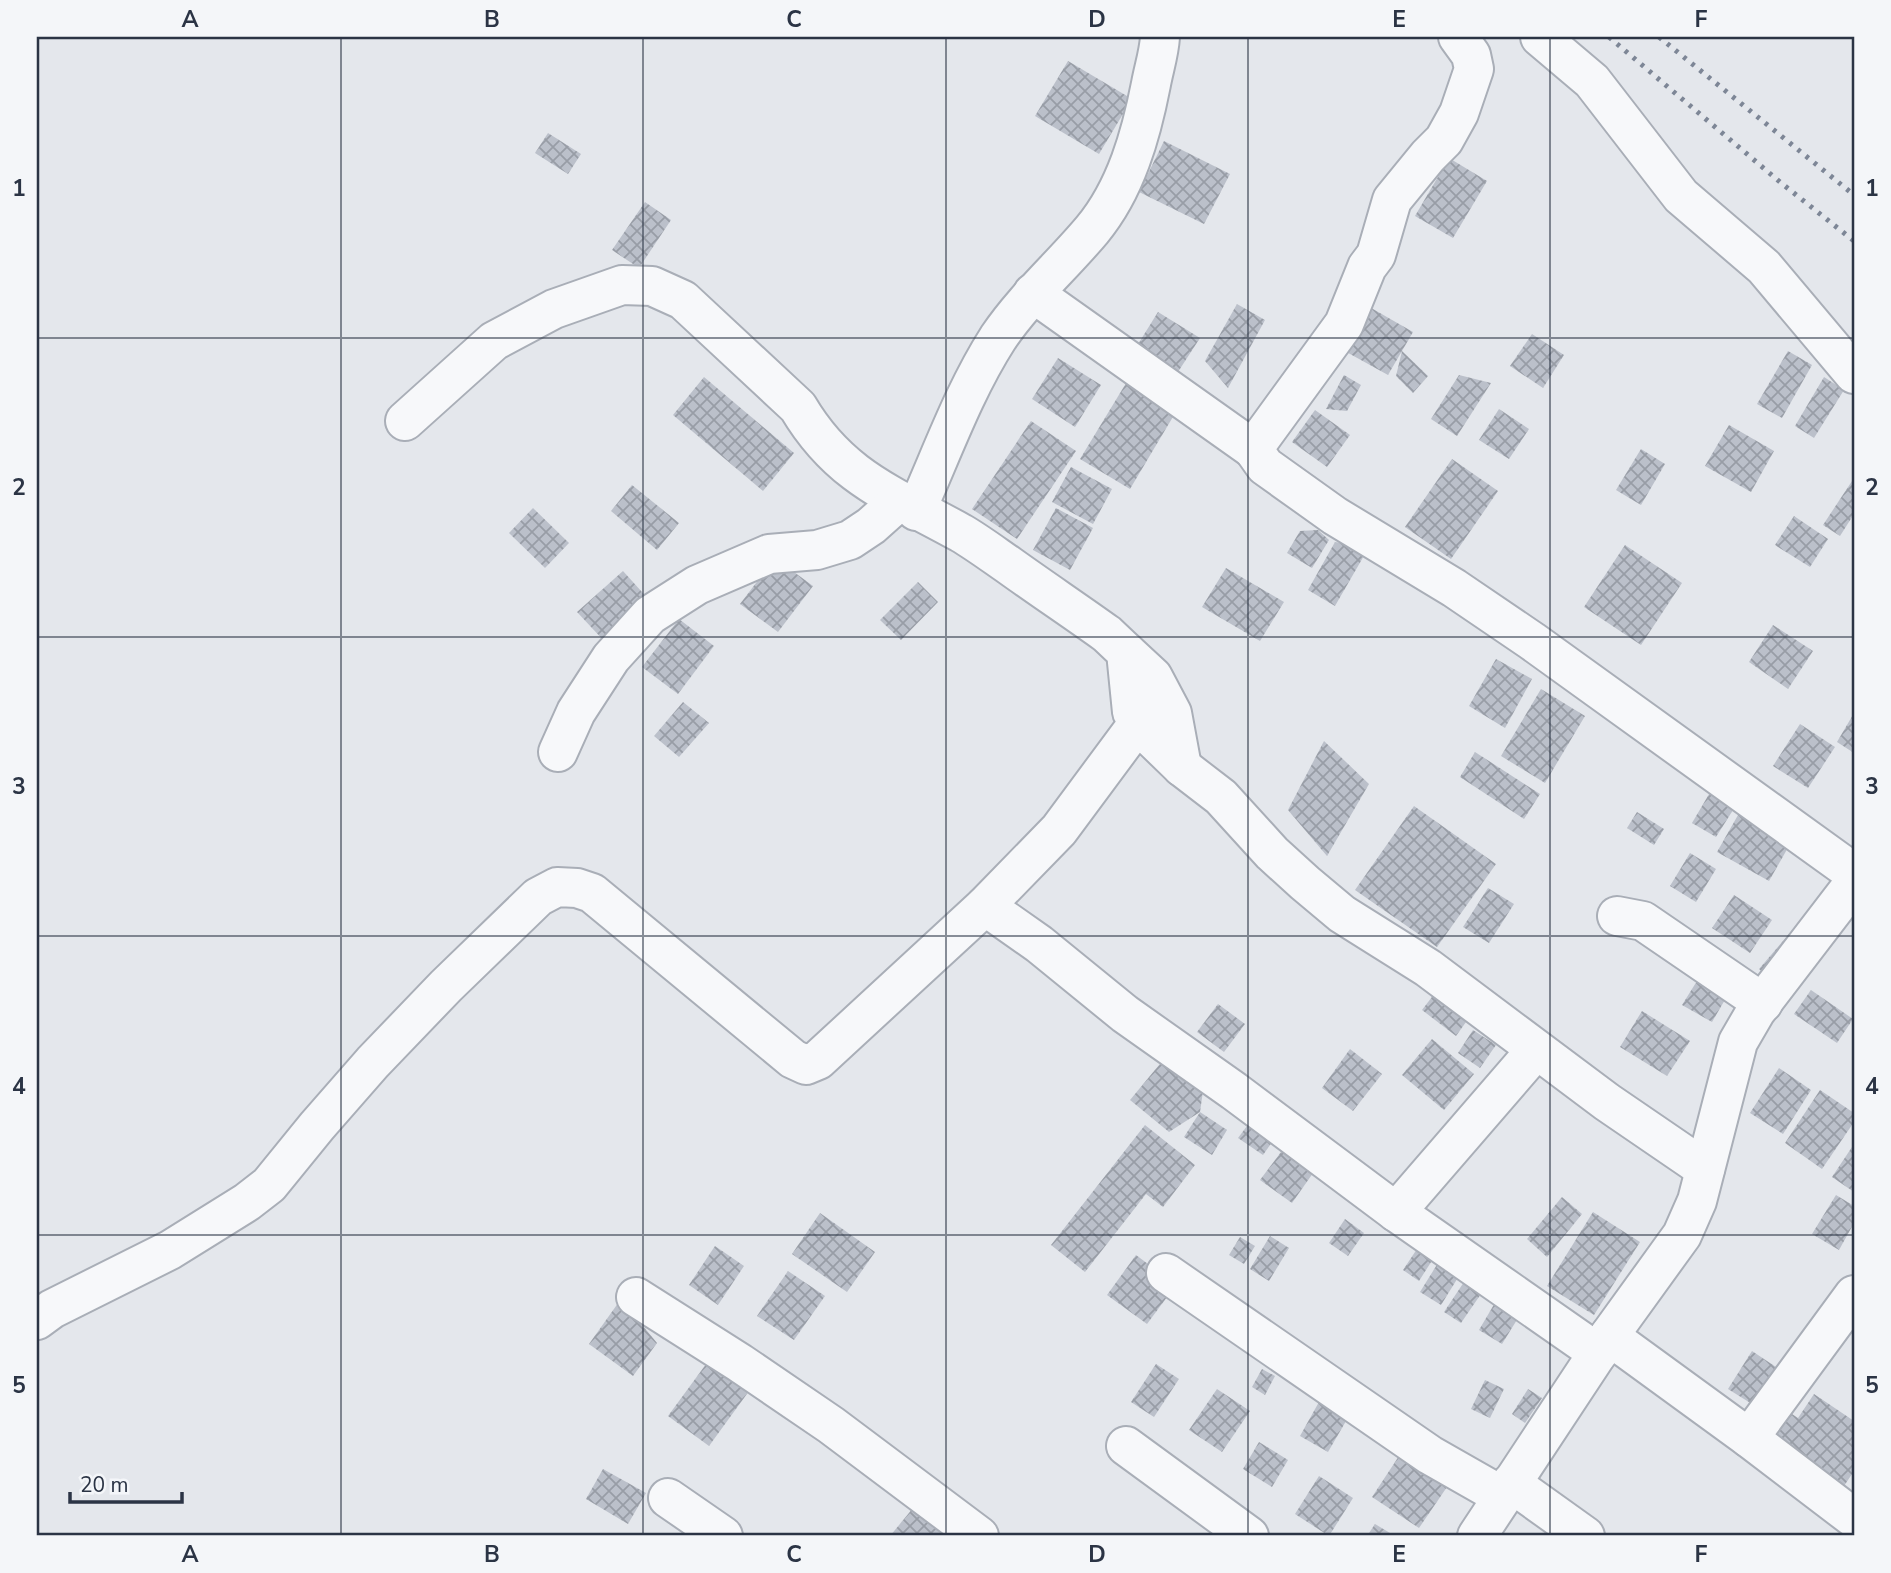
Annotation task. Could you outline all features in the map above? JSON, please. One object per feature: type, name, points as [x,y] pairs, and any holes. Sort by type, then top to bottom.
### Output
[{"type":"street","points":[[558,752],[576,712],[611,659],[650,615],[697,584],[769,554],[817,550],[850,540],[908,505],[974,377],[1021,305],[1093,228],[1117,192],[1135,151],[1146,111],[1160,37]]},
{"type":"street","points":[[1254,449],[1345,324],[1367,267],[1376,255],[1392,200],[1444,140],[1459,113],[1474,69],[1471,55],[1458,37]]},
{"type":"street","points":[[1540,37],[1592,81],[1681,195],[1764,267],[1854,374]]},
{"type":"street","points":[[405,421],[494,341],[554,309],[622,285],[652,286],[683,300],[798,407],[808,424],[858,476],[962,534],[1107,634],[1153,677],[1172,713],[1182,766]]},
{"type":"street","points":[[1032,293],[1254,449],[1265,466],[1335,516],[1454,589],[1543,649],[1854,873]]},
{"type":"street","points":[[1126,652],[1132,712],[1139,722],[1182,766],[1221,797],[1272,853],[1342,914],[1429,968],[1607,1102],[1705,1169]]},
{"type":"street","points":[[37,1320],[170,1250],[247,1202],[269,1185],[365,1071],[446,986],[538,897],[557,887],[577,888],[592,893],[793,1059],[806,1065],[818,1060],[985,906],[1059,830],[1139,722]]},
{"type":"street","points":[[1477,1536],[1604,1344],[1682,1235],[1697,1201],[1738,1042],[1762,1003],[1854,883]]},
{"type":"street","points":[[985,906],[1039,944],[1125,1014],[1234,1091],[1396,1212],[1749,1437],[1854,1518]]},
{"type":"street","points":[[1618,916],[1643,921],[1762,1003]]},
{"type":"street","points":[[1396,1212],[1536,1050]]},
{"type":"street","points":[[1166,1273],[1430,1455],[1507,1489],[1585,1536]]},
{"type":"street","points":[[1749,1437],[1854,1295]]},
{"type":"street","points":[[636,1297],[831,1424],[979,1536]]},
{"type":"street","points":[[1126,1446],[1249,1536]]},
{"type":"street","points":[[667,1498],[723,1536]]},
{"type":"building","points":[[1068,61],[1132,99],[1099,154],[1035,116]]},
{"type":"building","points":[[548,133],[581,154],[568,174],[535,153]]},
{"type":"building","points":[[1164,141],[1230,174],[1204,224],[1139,192]]},
{"type":"building","points":[[1449,158],[1487,181],[1453,238],[1415,216]]},
{"type":"building","points":[[645,202],[671,220],[639,268],[612,250]]},
{"type":"building","points":[[1237,304],[1265,320],[1228,388],[1205,361]]},
{"type":"building","points":[[1366,305],[1413,332],[1388,375],[1341,349]]},
{"type":"building","points":[[1158,312],[1200,338],[1176,375],[1135,349]]},
{"type":"building","points":[[1532,334],[1564,355],[1543,388],[1510,366]]},
{"type":"building","points":[[1402,351],[1428,376],[1413,393],[1396,376]]},
{"type":"building","points":[[1788,351],[1812,365],[1782,418],[1757,404]]},
{"type":"building","points":[[1058,358],[1101,385],[1075,427],[1032,399]]},
{"type":"building","points":[[1131,375],[1180,405],[1130,489],[1080,459]]},
{"type":"building","points":[[1344,375],[1361,385],[1347,411],[1326,409]]},
{"type":"building","points":[[1459,375],[1491,383],[1457,436],[1431,419]]},
{"type":"building","points":[[704,377],[794,453],[763,491],[673,415]]},
{"type":"building","points":[[1824,377],[1844,390],[1814,438],[1795,426]]},
{"type":"building","points":[[1499,409],[1529,429],[1509,459],[1479,440]]},
{"type":"building","points":[[1315,410],[1350,435],[1327,467],[1292,442]]},
{"type":"building","points":[[1031,421],[1076,451],[1017,539],[972,509]]},
{"type":"building","points":[[1729,425],[1774,451],[1751,492],[1705,466]]},
{"type":"building","points":[[1641,449],[1665,464],[1641,505],[1616,490]]},
{"type":"building","points":[[1452,459],[1498,491],[1451,559],[1405,527]]},
{"type":"building","points":[[1071,467],[1112,489],[1093,524],[1052,502]]},
{"type":"building","points":[[1854,478],[1854,514],[1840,536],[1823,525]]},
{"type":"building","points":[[632,485],[679,523],[657,550],[611,511]]},
{"type":"building","points":[[533,508],[569,543],[545,568],[509,533]]},
{"type":"building","points":[[1056,508],[1093,528],[1070,570],[1033,550]]},
{"type":"building","points":[[1794,516],[1828,539],[1810,567],[1775,545]]},
{"type":"building","points":[[1318,530],[1329,540],[1312,568],[1287,553],[1300,531]]},
{"type":"building","points":[[1335,542],[1369,547],[1335,606],[1308,590]]},
{"type":"building","points":[[1625,545],[1682,583],[1641,645],[1584,607]]},
{"type":"building","points":[[775,558],[813,586],[778,632],[740,604]]},
{"type":"building","points":[[1226,568],[1284,602],[1260,641],[1202,607]]},
{"type":"building","points":[[623,571],[651,602],[606,643],[577,612]]},
{"type":"building","points":[[918,582],[938,602],[901,640],[880,620]]},
{"type":"building","points":[[679,619],[714,646],[678,694],[642,667]]},
{"type":"building","points":[[1773,625],[1813,651],[1788,689],[1749,662]]},
{"type":"building","points":[[1496,659],[1532,679],[1505,728],[1469,706]]},
{"type":"building","points":[[1541,689],[1585,716],[1545,783],[1501,756]]},
{"type":"building","points":[[683,702],[709,723],[679,757],[654,736]]},
{"type":"building","points":[[1854,713],[1854,753],[1837,742]]},
{"type":"building","points":[[1800,724],[1835,747],[1808,788],[1773,766]]},
{"type":"building","points":[[1324,741],[1369,784],[1327,856],[1288,810]]},
{"type":"building","points":[[1475,752],[1540,794],[1524,819],[1460,777]]},
{"type":"building","points":[[1715,784],[1740,799],[1716,837],[1692,823]]},
{"type":"building","points":[[1414,806],[1496,864],[1437,947],[1355,890]]},
{"type":"building","points":[[1742,808],[1794,837],[1769,881],[1717,852]]},
{"type":"building","points":[[1637,812],[1664,829],[1654,845],[1627,828]]},
{"type":"building","points":[[1690,853],[1716,869],[1696,902],[1670,886]]},
{"type":"building","points":[[1488,888],[1514,904],[1489,943],[1463,927]]},
{"type":"building","points":[[1734,895],[1772,920],[1750,953],[1712,928]]},
{"type":"building","points":[[1789,934],[1803,946],[1773,981],[1759,969]]},
{"type":"building","points":[[1697,981],[1726,998],[1712,1022],[1682,1005]]},
{"type":"building","points":[[1438,989],[1471,1015],[1456,1036],[1422,1010]]},
{"type":"building","points":[[1811,990],[1853,1019],[1837,1043],[1794,1014]]},
{"type":"building","points":[[1218,1004],[1245,1024],[1224,1052],[1197,1032]]},
{"type":"building","points":[[1642,1011],[1690,1041],[1667,1076],[1620,1047]]},
{"type":"building","points":[[1473,1030],[1496,1045],[1480,1068],[1458,1053]]},
{"type":"building","points":[[1432,1039],[1474,1074],[1444,1110],[1402,1075]]},
{"type":"building","points":[[1350,1049],[1382,1074],[1353,1111],[1322,1088]]},
{"type":"building","points":[[1164,1059],[1203,1091],[1200,1112],[1169,1132],[1130,1100]]},
{"type":"building","points":[[1779,1068],[1811,1090],[1783,1134],[1750,1113]]},
{"type":"building","points":[[1820,1090],[1854,1113],[1854,1122],[1822,1169],[1785,1143]]},
{"type":"building","points":[[1200,1112],[1227,1130],[1212,1155],[1184,1137]]},
{"type":"building","points":[[1253,1118],[1277,1135],[1263,1155],[1238,1138]]},
{"type":"building","points":[[1145,1125],[1195,1165],[1163,1207],[1146,1194],[1085,1272],[1051,1245]]},
{"type":"building","points":[[1287,1144],[1318,1166],[1292,1203],[1260,1180]]},
{"type":"building","points":[[1854,1144],[1854,1192],[1832,1177]]},
{"type":"building","points":[[1836,1195],[1854,1206],[1854,1223],[1839,1250],[1812,1234]]},
{"type":"building","points":[[1562,1197],[1582,1214],[1547,1257],[1527,1239]]},
{"type":"building","points":[[1593,1212],[1640,1242],[1594,1315],[1547,1286]]},
{"type":"building","points":[[820,1213],[875,1252],[847,1292],[792,1254]]},
{"type":"building","points":[[1345,1219],[1364,1233],[1348,1256],[1329,1243]]},
{"type":"building","points":[[1270,1236],[1289,1248],[1269,1281],[1250,1269]]},
{"type":"building","points":[[1240,1237],[1255,1246],[1244,1264],[1229,1255]]},
{"type":"building","points":[[715,1246],[744,1266],[718,1305],[689,1285]]},
{"type":"building","points":[[1417,1249],[1433,1259],[1419,1281],[1403,1270]]},
{"type":"building","points":[[1136,1255],[1176,1285],[1147,1324],[1107,1295]]},
{"type":"building","points":[[1438,1263],[1459,1276],[1441,1305],[1420,1292]]},
{"type":"building","points":[[788,1271],[825,1296],[794,1340],[757,1316]]},
{"type":"building","points":[[1466,1279],[1483,1291],[1461,1323],[1444,1312]]},
{"type":"building","points":[[1499,1296],[1523,1310],[1502,1344],[1479,1330]]},
{"type":"building","points":[[621,1299],[657,1343],[633,1376],[589,1344]]},
{"type":"building","points":[[1752,1351],[1776,1367],[1752,1404],[1728,1389]]},
{"type":"building","points":[[712,1356],[752,1387],[709,1446],[668,1416]]},
{"type":"building","points":[[1156,1364],[1179,1379],[1154,1417],[1131,1402]]},
{"type":"building","points":[[1262,1369],[1275,1376],[1265,1395],[1252,1387]]},
{"type":"building","points":[[1485,1380],[1504,1389],[1490,1418],[1471,1409]]},
{"type":"building","points":[[1217,1389],[1250,1411],[1222,1452],[1189,1430]]},
{"type":"building","points":[[1528,1389],[1542,1398],[1525,1423],[1512,1414]]},
{"type":"building","points":[[1324,1393],[1353,1409],[1328,1452],[1300,1436]]},
{"type":"building","points":[[1814,1394],[1854,1421],[1854,1471],[1840,1492],[1765,1442],[1786,1410],[1798,1418]]},
{"type":"building","points":[[1259,1442],[1288,1460],[1272,1487],[1243,1469]]},
{"type":"building","points":[[1399,1456],[1447,1487],[1419,1528],[1372,1497]]},
{"type":"building","points":[[603,1469],[646,1493],[628,1524],[586,1499]]},
{"type":"building","points":[[1319,1476],[1353,1498],[1329,1536],[1295,1514]]},
{"type":"building","points":[[918,1502],[960,1536],[890,1536]]},
{"type":"building","points":[[1375,1524],[1395,1536],[1367,1536]]},
{"type":"railway","points":[[1609,37],[1854,241]]},
{"type":"railway","points":[[1659,37],[1854,195]]}]
